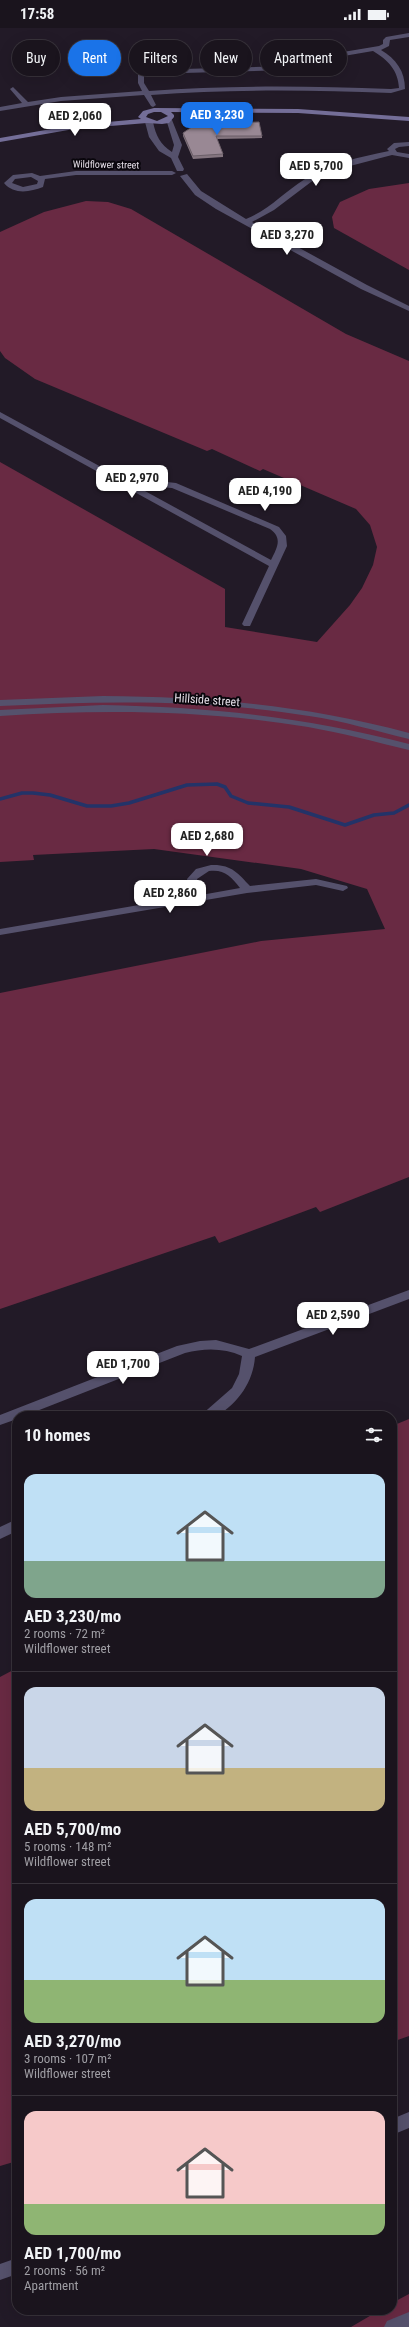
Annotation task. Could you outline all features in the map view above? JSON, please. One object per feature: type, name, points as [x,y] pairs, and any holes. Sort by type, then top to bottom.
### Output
[{"type":"street","points":[[153,105],[140,78],[142,74],[149,71],[287,68],[331,56],[386,47],[386,40],[388,38],[409,35]]},
{"type":"street","points":[[0,109],[26,104],[76,98],[148,94],[192,89],[257,87],[391,91],[402,89],[400,73],[396,66],[388,57],[374,49]]},
{"type":"street","points":[[13,89],[26,104]]},
{"type":"street","points":[[164,111],[172,116],[168,120]]},
{"type":"street","points":[[0,133],[146,112],[164,111],[298,111],[409,119]]},
{"type":"street","points":[[146,112],[142,117],[149,124],[153,137],[157,143],[174,157],[182,172],[205,198],[245,222],[409,309]]},
{"type":"street","points":[[0,140],[68,128],[149,124],[168,120],[226,116],[280,116],[409,125]]},
{"type":"street","points":[[168,120],[178,148],[174,157]]},
{"type":"street","points":[[157,143],[177,142]]},
{"type":"street","points":[[392,153],[391,149],[394,146],[409,144]]},
{"type":"street","points":[[245,222],[268,212],[298,187],[319,174],[342,165],[392,153],[409,156]]},
{"type":"street","name":"Wildflower street","points":[[36,187],[16,188],[9,185],[8,181],[22,175],[40,178],[76,173],[134,175],[182,172]]},
{"type":"street","points":[[40,178],[42,183],[36,187],[43,193]]},
{"type":"street","points":[[0,415],[274,565]]},
{"type":"street","points":[[137,490],[158,484],[173,485],[270,525],[280,533],[284,542],[247,624]]},
{"type":"street","name":"Hillside street","points":[[0,703],[73,700],[159,705],[287,721],[350,732],[409,747]]},
{"type":"street","name":"Hillside street","points":[[0,713],[159,705],[219,704],[295,712],[356,722],[409,736]]},
{"type":"street","points":[[197,898],[192,879],[198,872],[209,868],[222,868],[233,873],[247,890]]},
{"type":"street","points":[[0,932],[247,890],[316,882],[342,888]]},
{"type":"street","points":[[23,1411],[193,1346],[205,1344],[228,1346],[249,1354],[409,1294]]},
{"type":"street","points":[[214,1411],[233,1397],[241,1387],[248,1371],[249,1354]]},
{"type":"street","points":[[0,1420],[12,1415]]},
{"type":"street","points":[[0,1534],[12,1527]]},
{"type":"street","points":[[397,2124],[409,2120]]},
{"type":"street","points":[[0,2272],[12,2268]]},
{"type":"street","points":[[394,2327],[409,2321]]},
{"type":"shaded area","points":[[409,183],[409,270],[334,228],[332,217],[340,202],[369,189]]},
{"type":"shaded area","points":[[86,201],[108,202],[131,209],[346,334],[409,361],[409,1177],[320,1212],[316,1207],[219,1243],[215,1236],[0,1309],[0,993],[261,941],[385,929],[367,889],[301,869],[154,849],[33,855],[34,860],[0,862],[0,462],[225,589],[225,627],[317,642],[350,605],[362,588],[373,565],[377,547],[370,525],[356,509],[263,469],[260,471],[212,449],[207,451],[35,379],[5,358],[0,351],[0,232],[44,212]]},
{"type":"shaded area","points":[[409,1419],[409,2036],[397,2040],[397,1424]]},
{"type":"shaded area","points":[[12,1671],[12,2162],[0,2166],[0,1677]]},
{"type":"shaded area","points":[[409,2294],[409,2327],[351,2327],[371,2315],[397,2315],[397,2300]]},
{"type":"building","points":[[259,122],[262,136],[216,136],[223,154],[193,156],[183,133],[196,124]]},
{"type":"waterway","points":[[0,799],[22,793],[33,793],[50,795],[87,806],[111,806],[129,803],[187,785],[217,784],[225,787],[231,796],[248,803],[289,807],[345,825],[374,815],[394,813],[409,805]]}]
